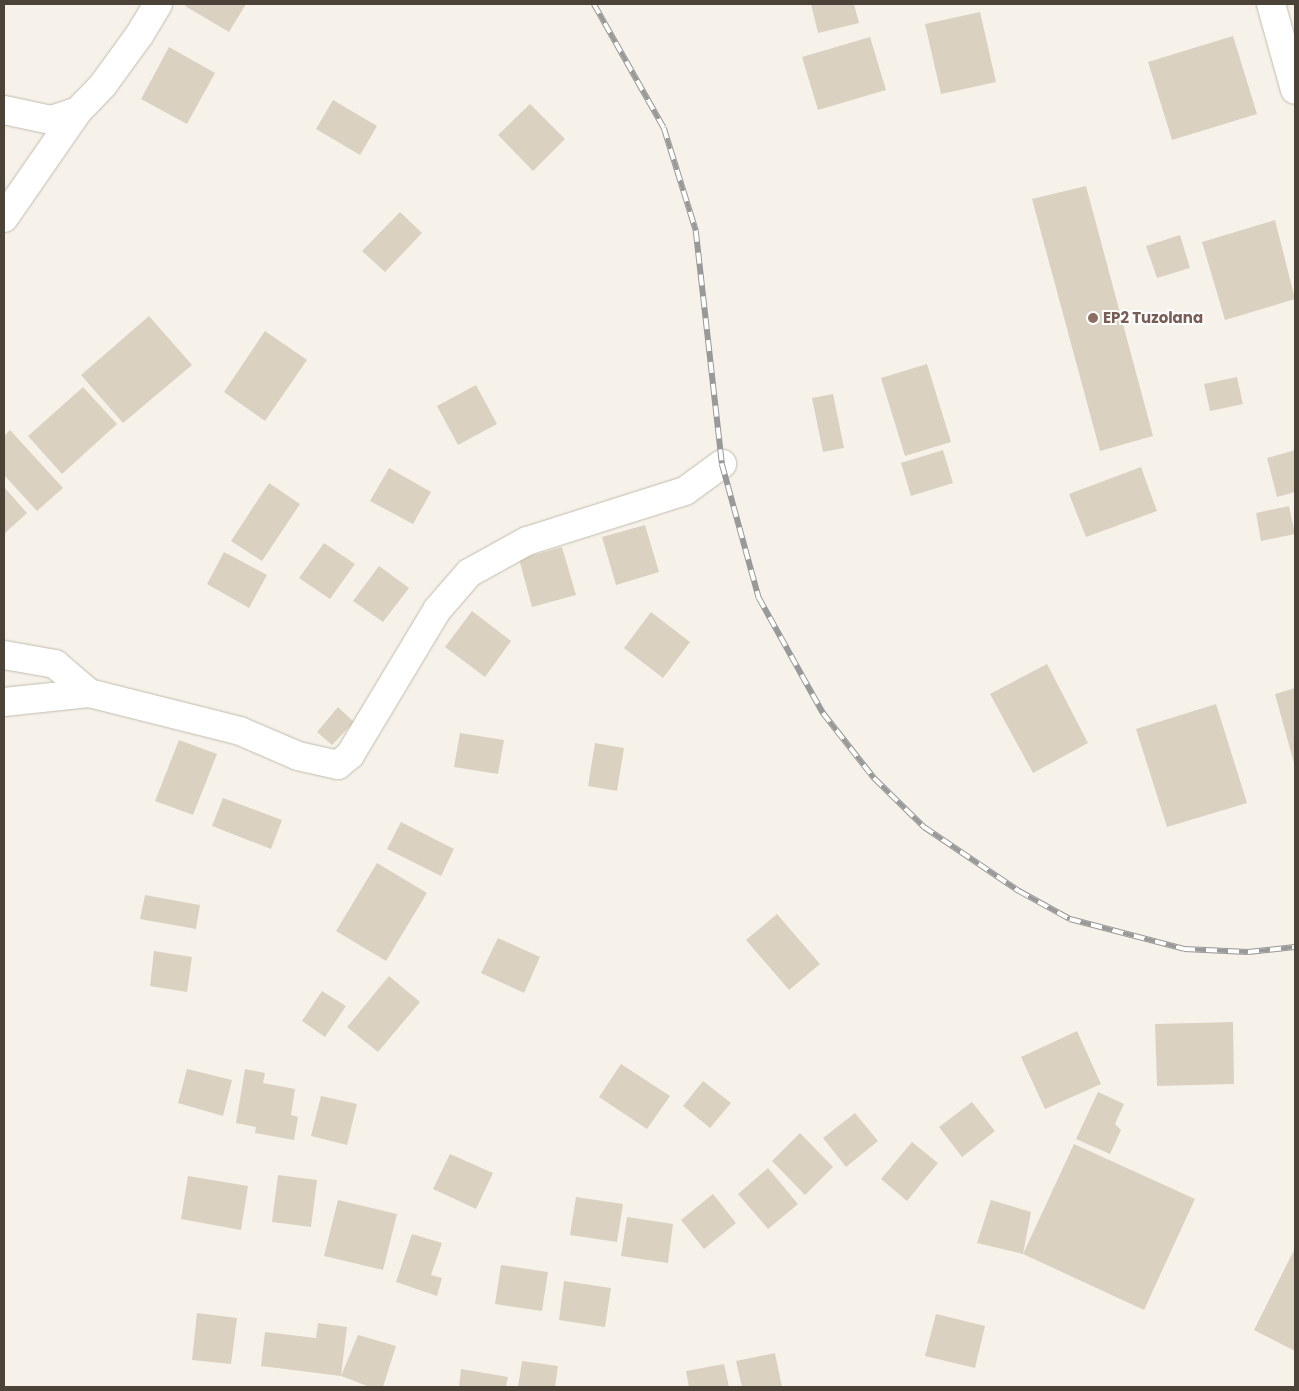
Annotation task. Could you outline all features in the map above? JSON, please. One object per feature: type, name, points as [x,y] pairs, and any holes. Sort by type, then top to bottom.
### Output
[{"type":"street","points":[[4,218],[78,111],[103,85],[158,4]]},
{"type":"street","points":[[1271,4],[1295,90]]},
{"type":"street","points":[[4,110],[51,120],[78,111]]},
{"type":"street","points":[[4,702],[89,693],[240,731],[298,756],[338,765],[350,755],[436,610],[468,573],[526,541],[685,491],[722,464]]},
{"type":"street","points":[[4,655],[56,664],[89,693]]},
{"type":"building","points":[[187,4],[246,4],[229,32],[185,6]]},
{"type":"building","points":[[811,4],[854,4],[859,23],[818,33]]},
{"type":"building","points":[[980,12],[996,82],[941,94],[925,24]]},
{"type":"building","points":[[1233,36],[1257,114],[1172,140],[1148,62]]},
{"type":"building","points":[[870,37],[886,90],[818,110],[802,57]]},
{"type":"building","points":[[169,47],[215,73],[187,124],[141,99]]},
{"type":"building","points":[[333,100],[377,126],[360,155],[316,129]]},
{"type":"building","points":[[530,104],[565,139],[533,171],[498,135]]},
{"type":"building","name":"EP2 Tuzolana","points":[[1086,186],[1153,436],[1100,451],[1032,199]]},
{"type":"building","points":[[400,212],[422,233],[385,272],[362,251]]},
{"type":"building","points":[[1275,220],[1295,299],[1225,320],[1202,242]]},
{"type":"building","points":[[1180,235],[1190,268],[1157,278],[1146,246]]},
{"type":"building","points":[[149,316],[192,365],[123,423],[81,375]]},
{"type":"building","points":[[265,331],[307,360],[265,421],[224,392]]},
{"type":"building","points":[[927,364],[951,442],[905,456],[881,378]]},
{"type":"building","points":[[1237,377],[1243,404],[1210,411],[1204,384]]},
{"type":"building","points":[[476,385],[497,424],[458,445],[437,406]]},
{"type":"building","points":[[83,387],[117,424],[62,474],[28,436]]},
{"type":"building","points":[[833,394],[844,448],[823,452],[812,398]]},
{"type":"building","points":[[10,430],[63,488],[37,511],[4,475],[4,436]]},
{"type":"building","points":[[943,450],[953,483],[911,496],[901,463]]},
{"type":"building","points":[[1295,450],[1295,492],[1277,497],[1267,458]]},
{"type":"building","points":[[1141,467],[1157,511],[1086,537],[1069,494]]},
{"type":"building","points":[[389,468],[431,492],[413,524],[370,501]]},
{"type":"building","points":[[269,483],[300,504],[262,561],[231,541]]},
{"type":"building","points":[[4,487],[27,513],[4,534]]},
{"type":"building","points":[[1289,506],[1295,534],[1261,541],[1256,513]]},
{"type":"building","points":[[645,525],[659,572],[616,585],[602,537]]},
{"type":"building","points":[[324,543],[355,564],[330,599],[299,578]]},
{"type":"building","points":[[562,547],[576,595],[532,607],[519,559]]},
{"type":"building","points":[[224,552],[267,575],[249,608],[207,584]]},
{"type":"building","points":[[379,566],[409,588],[383,622],[353,601]]},
{"type":"building","points":[[472,611],[511,641],[485,677],[445,647]]},
{"type":"building","points":[[651,612],[690,642],[663,678],[624,648]]},
{"type":"building","points":[[1047,664],[1088,743],[1033,773],[990,694]]},
{"type":"building","points":[[1295,688],[1295,767],[1275,694]]},
{"type":"building","points":[[1216,704],[1247,803],[1167,827],[1136,729]]},
{"type":"building","points":[[338,707],[354,722],[332,745],[317,732]]},
{"type":"building","points":[[460,733],[504,740],[498,774],[454,767]]},
{"type":"building","points":[[179,740],[217,754],[193,815],[155,801]]},
{"type":"building","points":[[595,743],[624,748],[617,791],[588,786]]},
{"type":"building","points":[[223,798],[282,820],[271,849],[212,826]]},
{"type":"building","points":[[401,822],[454,849],[441,876],[387,849]]},
{"type":"building","points":[[377,863],[427,893],[386,961],[336,931]]},
{"type":"building","points":[[145,895],[200,905],[196,929],[140,919]]},
{"type":"building","points":[[777,914],[820,964],[789,990],[746,940]]},
{"type":"building","points":[[498,938],[540,957],[524,993],[481,973]]},
{"type":"building","points":[[154,951],[192,957],[187,992],[150,986]]},
{"type":"building","points":[[389,976],[420,1002],[378,1052],[347,1027]]},
{"type":"building","points":[[322,991],[346,1006],[325,1037],[302,1021]]},
{"type":"building","points":[[1233,1022],[1234,1084],[1157,1086],[1155,1024]]},
{"type":"building","points":[[1077,1031],[1101,1084],[1045,1109],[1021,1057]]},
{"type":"building","points":[[621,1064],[670,1096],[647,1129],[599,1097]]},
{"type":"building","points":[[187,1069],[232,1080],[223,1116],[178,1103]]},
{"type":"building","points":[[245,1069],[265,1073],[263,1083],[295,1089],[291,1115],[298,1117],[294,1140],[255,1133],[256,1127],[236,1123]]},
{"type":"building","points":[[703,1081],[731,1103],[710,1128],[683,1106]]},
{"type":"building","points":[[1098,1092],[1124,1104],[1115,1124],[1121,1130],[1110,1154],[1076,1139]]},
{"type":"building","points":[[321,1096],[357,1104],[347,1145],[311,1136]]},
{"type":"building","points":[[972,1102],[995,1131],[962,1157],[939,1127]]},
{"type":"building","points":[[855,1113],[878,1141],[846,1167],[823,1138]]},
{"type":"building","points":[[800,1133],[833,1167],[805,1195],[772,1161]]},
{"type":"building","points":[[912,1142],[938,1163],[907,1201],[881,1179]]},
{"type":"building","points":[[1074,1144],[1195,1199],[1144,1310],[1023,1254]]},
{"type":"building","points":[[450,1154],[493,1173],[476,1209],[433,1189]]},
{"type":"building","points":[[768,1168],[798,1204],[768,1229],[738,1194]]},
{"type":"building","points":[[278,1175],[317,1180],[311,1227],[272,1222]]},
{"type":"building","points":[[188,1176],[248,1186],[241,1230],[181,1219]]},
{"type":"building","points":[[713,1194],[736,1223],[704,1249],[681,1220]]},
{"type":"building","points":[[576,1197],[623,1204],[617,1242],[570,1235]]},
{"type":"building","points":[[338,1200],[397,1214],[383,1270],[324,1256]]},
{"type":"building","points":[[991,1200],[1031,1212],[1023,1254],[977,1243]]},
{"type":"building","points":[[627,1217],[673,1224],[668,1263],[621,1256]]},
{"type":"building","points":[[412,1234],[442,1243],[431,1275],[442,1278],[437,1296],[396,1282]]},
{"type":"building","points":[[1295,1248],[1295,1351],[1254,1330]]},
{"type":"building","points":[[501,1265],[548,1272],[542,1311],[495,1304]]},
{"type":"building","points":[[564,1281],[611,1288],[605,1327],[559,1320]]},
{"type":"building","points":[[197,1313],[237,1318],[231,1364],[192,1360]]},
{"type":"building","points":[[936,1314],[985,1326],[975,1368],[925,1356]]},
{"type":"building","points":[[318,1323],[347,1327],[341,1376],[261,1366],[265,1332],[316,1338]]},
{"type":"building","points":[[358,1335],[396,1346],[383,1387],[370,1387],[341,1376]]},
{"type":"building","points":[[775,1353],[782,1387],[742,1387],[736,1361]]},
{"type":"building","points":[[522,1361],[558,1366],[555,1387],[518,1387]]},
{"type":"building","points":[[724,1364],[729,1387],[689,1387],[686,1371]]},
{"type":"building","points":[[461,1369],[508,1377],[506,1387],[459,1387]]},
{"type":"railway","points":[[594,4],[664,128],[696,231],[722,464],[759,598],[823,713],[874,778],[924,827],[1019,891],[1070,919],[1184,949],[1248,952],[1295,947]]},
{"type":"place","name":"EP2 Tuzolana","points":[[1093,318]]}]
